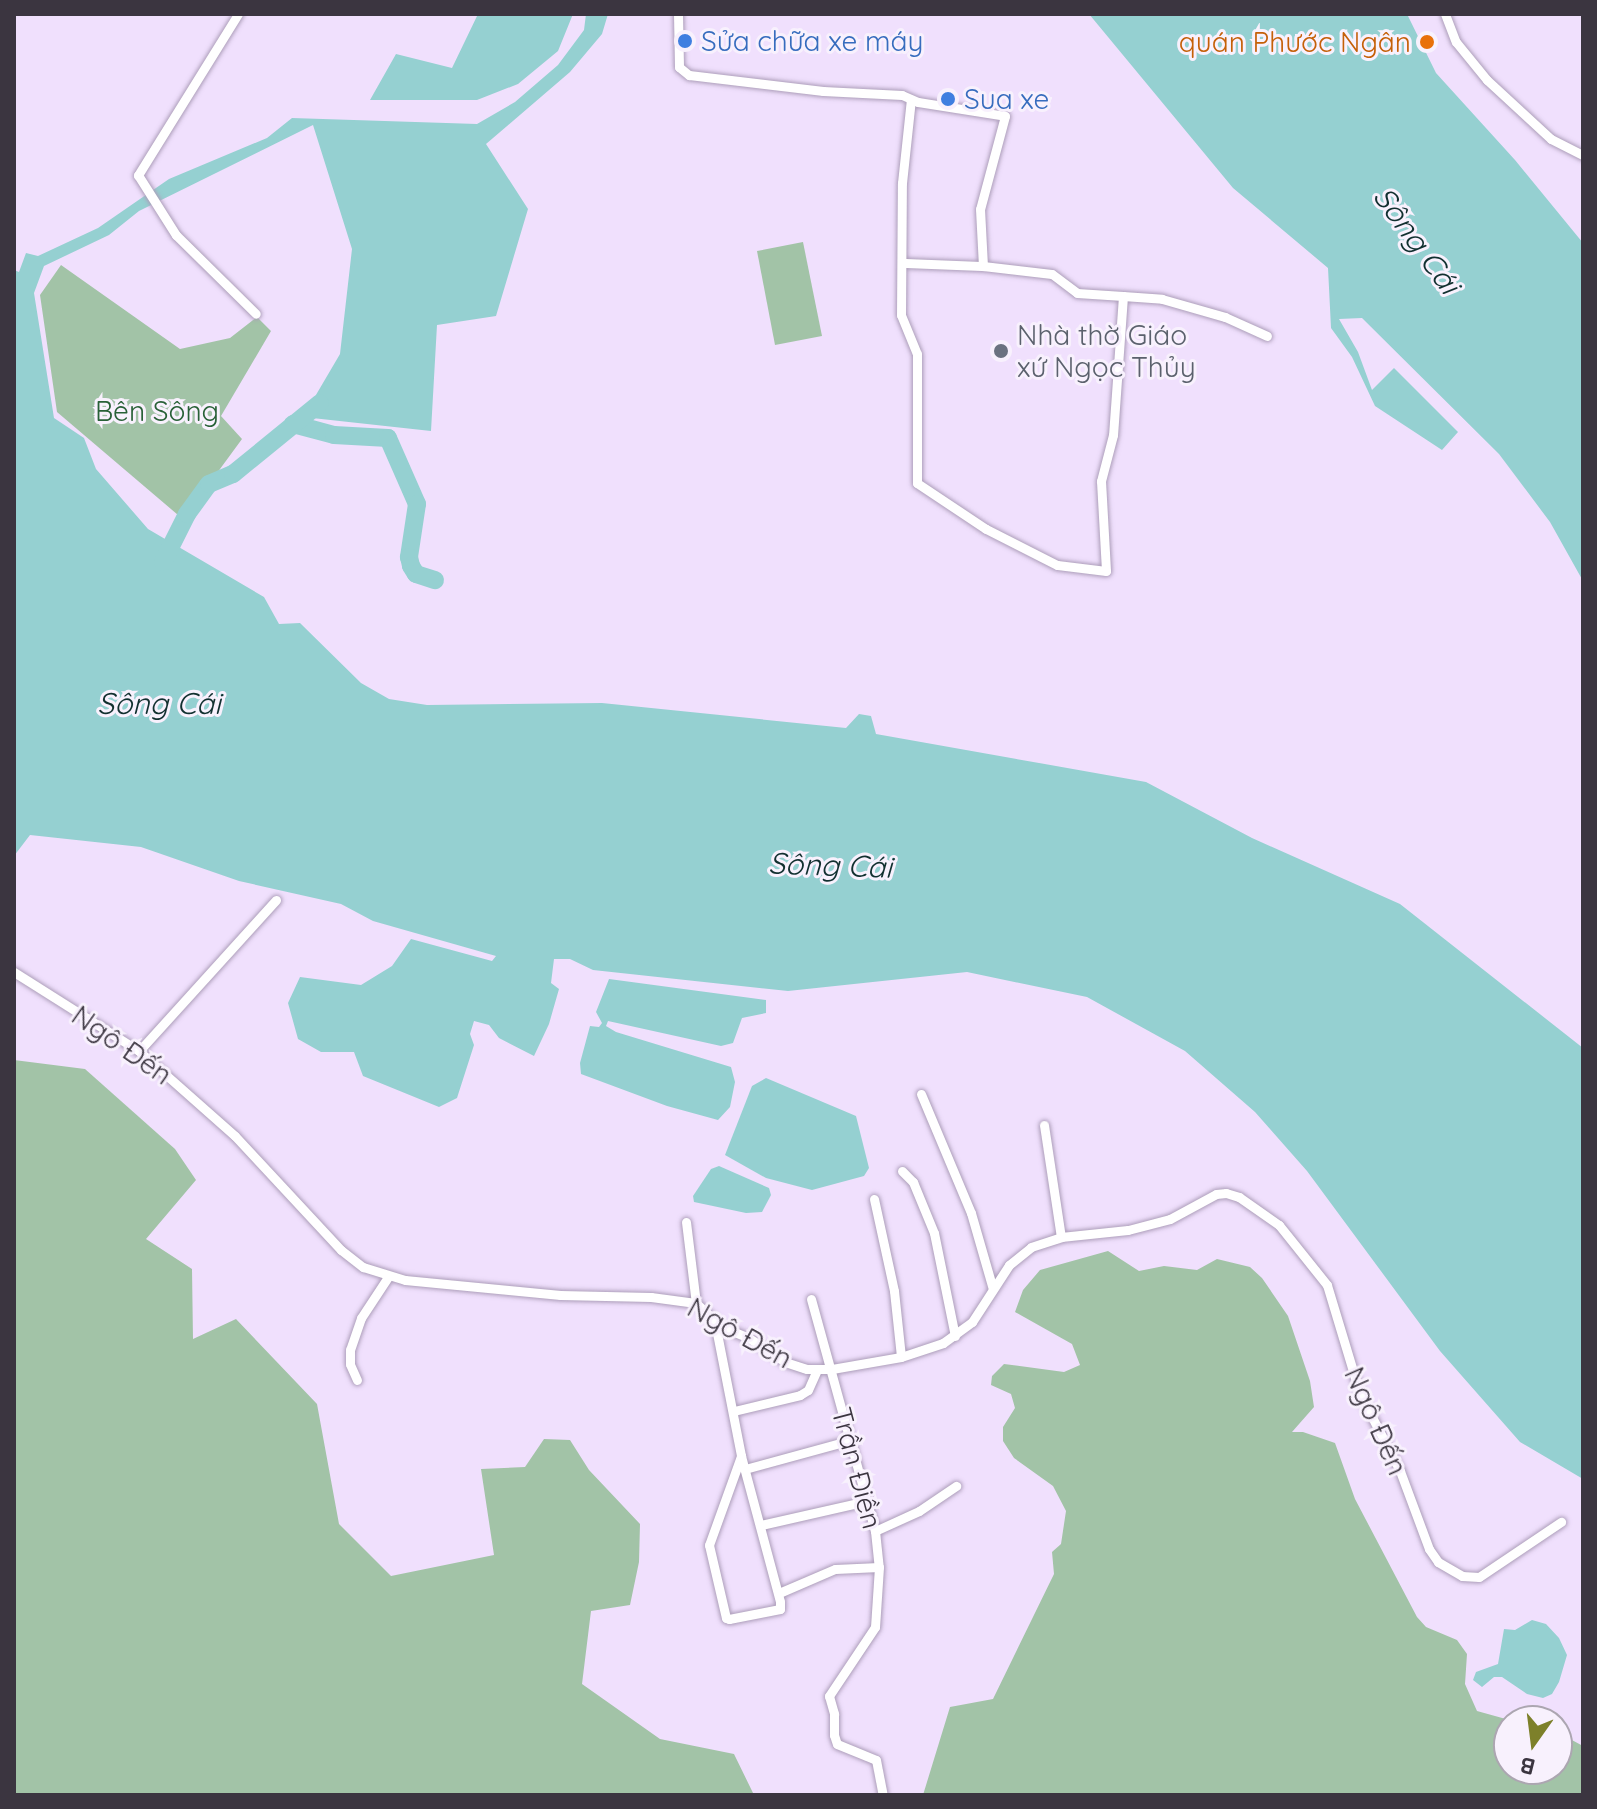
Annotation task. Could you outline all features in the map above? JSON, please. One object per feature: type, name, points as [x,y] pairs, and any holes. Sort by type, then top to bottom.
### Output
[{"type":"street","points":[[238,14],[139,173],[156,207],[184,244],[256,314]]},
{"type":"street","points":[[678,14],[679,67],[689,75],[823,91],[902,95],[1005,116],[980,209],[983,266]]},
{"type":"street","points":[[1445,14],[1456,42],[1487,80],[1551,139],[1583,155]]},
{"type":"street","points":[[911,99],[902,183],[904,263],[901,315],[917,354],[917,483],[986,529],[1057,565],[1088,571],[1106,571],[1101,481],[1113,435],[1123,296]]},
{"type":"street","points":[[904,263],[983,266],[1052,274],[1077,293],[1162,299],[1225,317],[1267,336]]},
{"type":"street","points":[[139,1051],[276,900]]},
{"type":"street","name":"Ngô Đến","points":[[14,972],[139,1051],[235,1136],[350,1258],[388,1277],[560,1295],[651,1297],[696,1303],[715,1323],[749,1338],[785,1362],[817,1370],[901,1357],[924,1351],[955,1336],[972,1322],[1019,1254],[1061,1237],[1128,1230],[1170,1219],[1216,1194],[1239,1197],[1279,1225],[1327,1285],[1360,1394],[1400,1471],[1429,1549],[1438,1562],[1462,1576],[1479,1577],[1561,1522]]},
{"type":"street","points":[[921,1094],[971,1213],[993,1289]]},
{"type":"street","points":[[1044,1125],[1061,1237]]},
{"type":"street","points":[[902,1171],[913,1182],[934,1233],[955,1336]]},
{"type":"street","points":[[874,1199],[894,1291],[901,1357]]},
{"type":"street","points":[[686,1222],[696,1303]]},
{"type":"street","points":[[357,1380],[350,1364],[350,1350],[361,1318],[388,1277]]},
{"type":"street","name":"Trần Điền","points":[[811,1299],[875,1531],[879,1567],[875,1627],[829,1696],[837,1744],[876,1760],[883,1795]]},
{"type":"street","points":[[715,1323],[741,1456],[779,1593],[780,1609],[726,1618],[709,1545],[741,1456]]},
{"type":"street","points":[[734,1411],[800,1395],[808,1390],[817,1370]]},
{"type":"street","points":[[745,1469],[851,1440]]},
{"type":"street","points":[[875,1531],[919,1511],[956,1486]]},
{"type":"street","points":[[761,1525],[867,1501]]},
{"type":"street","points":[[779,1593],[835,1569],[879,1567]]},
{"type":"green space","points":[[803,242],[822,336],[775,345],[757,251]]},
{"type":"green space","name":"Bên Sông","points":[[61,265],[180,349],[230,338],[257,317],[271,331],[221,416],[242,439],[209,484],[178,515],[57,412],[40,295]]},
{"type":"green space","points":[[14,1060],[85,1069],[175,1149],[196,1180],[146,1239],[192,1269],[193,1339],[236,1319],[317,1404],[339,1524],[391,1576],[494,1555],[481,1469],[525,1467],[544,1439],[570,1440],[589,1470],[640,1524],[639,1562],[630,1605],[591,1611],[582,1684],[660,1739],[734,1754],[754,1795],[14,1795]]},
{"type":"green space","points":[[1108,1251],[1139,1271],[1164,1266],[1197,1270],[1217,1259],[1250,1267],[1262,1278],[1288,1316],[1310,1381],[1314,1407],[1292,1432],[1303,1432],[1335,1443],[1355,1499],[1417,1617],[1426,1627],[1457,1640],[1467,1654],[1465,1684],[1477,1711],[1493,1715],[1493,1785],[1573,1785],[1573,1741],[1583,1746],[1583,1795],[923,1795],[950,1707],[993,1699],[1054,1574],[1052,1552],[1061,1544],[1066,1511],[1053,1486],[1014,1458],[1003,1441],[1003,1427],[1015,1408],[1011,1394],[991,1385],[992,1376],[1004,1364],[1064,1372],[1080,1365],[1072,1344],[1015,1312],[1023,1290],[1040,1270]]},
{"type":"water","points":[[478,14],[573,14],[558,51],[518,84],[477,100],[370,100],[396,54],[452,68]]},
{"type":"water","name":"Sông Cái","points":[[586,14],[608,14],[602,34],[570,72],[486,144],[528,209],[496,316],[437,325],[431,431],[303,417],[340,354],[352,249],[313,125],[139,211],[109,235],[44,266],[34,293],[54,418],[84,438],[96,469],[148,529],[264,597],[279,624],[300,623],[361,683],[389,699],[427,705],[602,703],[846,728],[859,714],[871,716],[876,734],[1146,782],[1252,838],[1400,904],[1583,1048],[1583,1479],[1520,1442],[1440,1351],[1307,1171],[1255,1112],[1185,1051],[1087,997],[967,972],[788,991],[593,970],[570,959],[554,959],[551,983],[559,989],[549,1024],[534,1056],[499,1038],[489,1025],[474,1021],[470,1034],[474,1045],[457,1098],[439,1107],[363,1076],[354,1052],[321,1052],[298,1039],[288,1003],[300,977],[361,985],[392,966],[411,939],[492,961],[496,956],[373,921],[341,904],[239,881],[141,847],[30,835],[14,856],[14,270],[19,272],[26,253],[38,256],[98,228],[169,179],[267,138],[292,118],[477,124],[515,102],[558,65],[584,30]]},
{"type":"water","name":"Sông Cái","points":[[1089,14],[1407,14],[1436,73],[1515,160],[1583,243],[1583,581],[1550,522],[1499,454],[1362,318],[1339,319],[1358,352],[1372,390],[1394,368],[1458,432],[1442,450],[1375,406],[1352,357],[1331,328],[1328,268],[1233,188]]},
{"type":"water","points":[[609,979],[766,1000],[766,1013],[742,1018],[733,1043],[721,1046],[608,1021],[606,1026],[616,1032],[731,1067],[735,1082],[730,1107],[718,1120],[667,1106],[581,1074],[580,1063],[590,1026],[599,1027],[602,1023],[596,1012]]},
{"type":"water","points":[[766,1078],[856,1116],[869,1168],[864,1176],[812,1190],[766,1178],[725,1155],[752,1086]]},
{"type":"water","points":[[719,1166],[769,1188],[771,1195],[762,1212],[746,1213],[694,1202],[693,1196],[711,1169]]},
{"type":"water","points":[[1532,1620],[1546,1624],[1559,1638],[1567,1655],[1552,1694],[1543,1698],[1527,1694],[1502,1677],[1494,1677],[1482,1687],[1473,1680],[1476,1672],[1498,1664],[1504,1629],[1515,1630]]},
{"type":"waterway","points":[[163,562],[187,514],[209,484],[233,474],[320,403]]},
{"type":"waterway","points":[[293,424],[334,435],[388,438],[417,504],[409,557],[411,566],[416,574],[435,580]]},
{"type":"place","name":"Sửa chữa xe máy","points":[[685,41]]},
{"type":"place","name":"quán Phước Ngân","points":[[1427,42]]},
{"type":"place","name":"Sua xe","points":[[948,99]]},
{"type":"place","name":"Nhà thờ Giáo xứ Ngọc Thủy","points":[[1001,351]]}]
